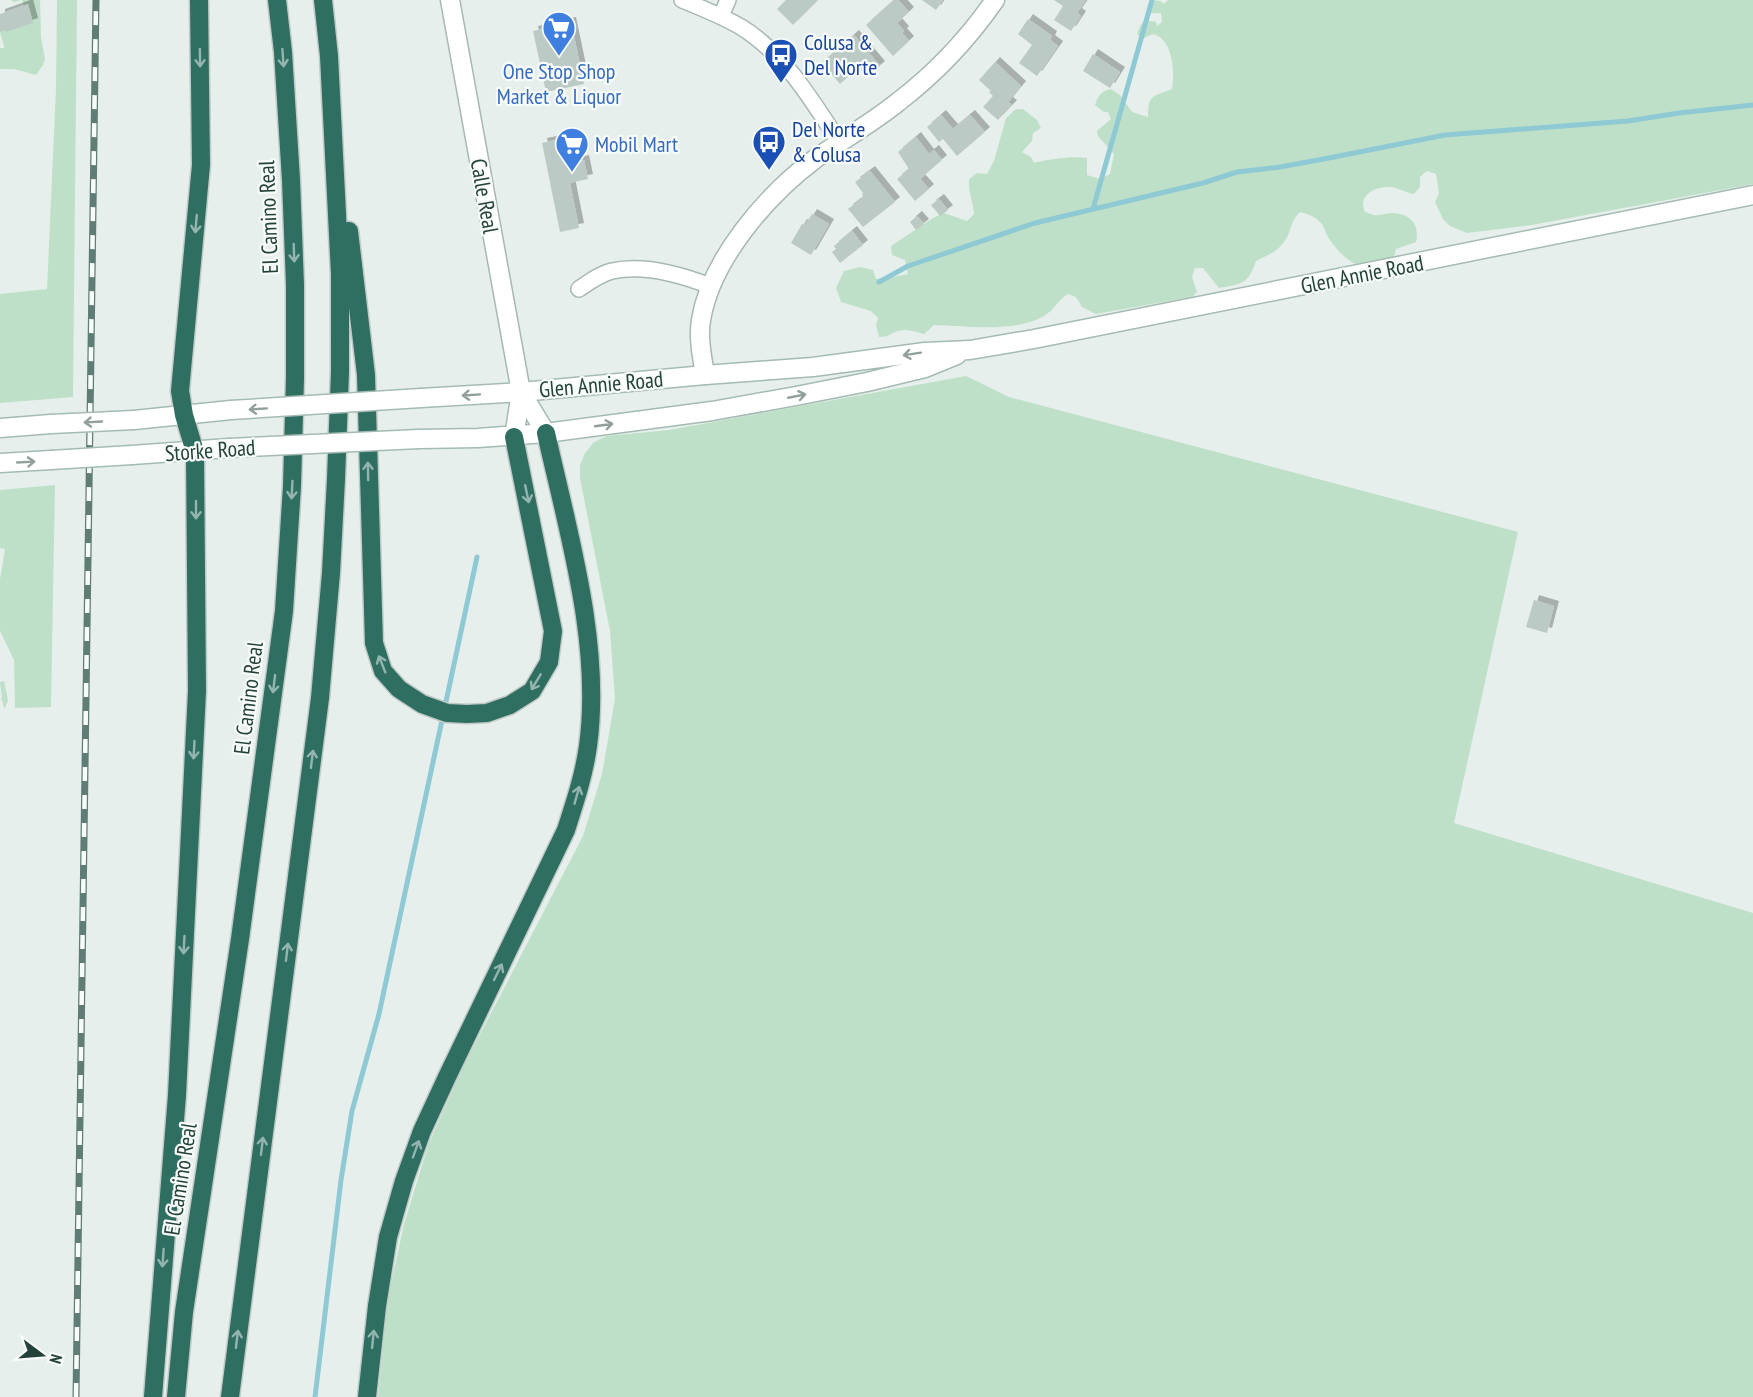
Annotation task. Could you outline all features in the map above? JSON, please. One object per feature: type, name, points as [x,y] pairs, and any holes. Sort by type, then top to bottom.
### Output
[{"type":"highway","points":[[153,1397],[177,1095],[197,691],[195,452],[184,415],[180,391],[201,165],[199,0]]},
{"type":"highway","name":"El Camino Real","points":[[176,1397],[184,1312],[240,939],[284,611],[292,486],[295,285],[284,63],[277,0]]},
{"type":"highway","points":[[323,0],[366,375],[374,643],[383,671],[399,689],[422,704],[447,713],[487,713],[510,705],[532,691],[549,662],[553,631],[514,436]]},
{"type":"highway","points":[[230,1397],[320,698],[331,573],[340,372],[340,274],[328,56]]},
{"type":"highway","points":[[367,1397],[377,1306],[388,1237],[404,1181],[422,1131],[566,830],[579,792],[588,745],[592,689],[584,606],[546,434]]},
{"type":"main road","name":"Calle Real","points":[[450,0],[521,392]]},
{"type":"main road","points":[[705,375],[700,344],[701,321],[710,286],[732,245],[760,210],[791,179],[815,159],[897,103],[929,76],[970,34],[995,0]]},
{"type":"main road","name":"Glen Annie Road","points":[[231,410],[521,392],[813,367],[925,352],[970,350],[1753,195]]},
{"type":"main road","name":"Glen Annie Road","points":[[419,439],[546,434],[712,411],[796,396],[925,368],[970,350]]},
{"type":"main road","points":[[521,392],[546,434]]},
{"type":"main road","points":[[514,436],[521,392]]},
{"type":"main road","name":"Storke Road","points":[[0,428],[134,420],[231,410]]},
{"type":"main road","name":"Storke Road","points":[[0,463],[229,448],[419,439]]},
{"type":"street","points":[[682,0],[721,16],[770,49],[792,73],[840,143]]},
{"type":"street","points":[[721,16],[728,0]]},
{"type":"street","points":[[579,289],[611,271],[626,269],[656,271],[692,279],[710,286]]},
{"type":"green space","points":[[22,0],[40,0],[41,37],[45,59],[36,75],[14,69],[0,69],[0,48],[4,48],[0,30],[28,21]]},
{"type":"green space","points":[[57,0],[77,0],[73,397],[0,403],[0,294],[47,289],[56,89]]},
{"type":"green space","points":[[1153,0],[1164,4],[1168,0],[1753,0],[1753,184],[1532,225],[1467,233],[1450,226],[1443,219],[1435,202],[1439,193],[1436,174],[1427,171],[1420,177],[1420,187],[1414,194],[1387,187],[1372,191],[1365,198],[1364,211],[1374,215],[1393,213],[1405,216],[1413,222],[1417,230],[1416,242],[1396,249],[1394,257],[1377,266],[1363,267],[1350,261],[1334,245],[1319,221],[1300,212],[1281,245],[1256,261],[1247,279],[1238,284],[1219,288],[1203,268],[1195,268],[1192,277],[1197,292],[1192,297],[1096,314],[1082,307],[1076,297],[1068,294],[1044,316],[1019,325],[990,327],[934,325],[924,334],[905,330],[879,337],[876,325],[878,318],[871,311],[841,302],[836,288],[844,271],[860,267],[873,270],[876,279],[908,274],[905,260],[892,255],[891,246],[944,213],[967,221],[974,214],[969,179],[977,173],[987,174],[994,161],[1006,118],[1016,109],[1023,109],[1037,120],[1041,128],[1033,133],[1032,141],[1022,152],[1031,157],[1034,163],[1061,158],[1087,158],[1087,175],[1100,179],[1110,174],[1114,154],[1098,136],[1097,131],[1111,119],[1108,112],[1104,112],[1095,105],[1099,96],[1111,89],[1120,95],[1132,112],[1148,117],[1152,98],[1172,89],[1173,65],[1165,42],[1153,34],[1142,39],[1137,34],[1141,24],[1145,21],[1156,22],[1157,26],[1162,22],[1161,13],[1150,13],[1148,7]]},
{"type":"green space","points":[[966,376],[1009,397],[1518,532],[1454,823],[1753,913],[1753,1397],[378,1397],[388,1298],[404,1224],[429,1143],[464,1065],[583,836],[602,774],[615,699],[610,631],[580,478],[580,465],[585,453],[594,442],[607,436],[669,430]]},
{"type":"green space","points":[[55,485],[51,707],[15,708],[14,660],[0,631],[0,579],[5,549],[0,548],[0,490]]},
{"type":"green space","points":[[4,681],[8,700],[5,708],[0,700],[2,698],[0,682]]},
{"type":"building","points":[[786,0],[818,0],[793,25],[777,9]]},
{"type":"building","points":[[894,0],[898,0],[909,12],[897,23],[909,41],[893,56],[866,25]]},
{"type":"building","points":[[922,0],[943,0],[936,10]]},
{"type":"building","points":[[1054,0],[1086,0],[1077,13],[1081,16],[1071,31],[1054,20],[1063,6]]},
{"type":"building","points":[[28,4],[33,23],[0,32],[0,14]]},
{"type":"building","points":[[1028,19],[1052,36],[1050,40],[1058,46],[1037,76],[1019,63],[1032,45],[1018,34]]},
{"type":"building","name":"One Stop Shop Market & Liquor","points":[[571,22],[584,84],[546,92],[533,31]]},
{"type":"building","points":[[854,35],[880,66],[867,77],[858,68],[840,84],[822,63]]},
{"type":"building","points":[[1093,54],[1120,72],[1110,88],[1083,71]]},
{"type":"building","points":[[995,62],[1021,86],[1008,102],[1012,105],[998,120],[983,107],[993,96],[979,80]]},
{"type":"building","points":[[941,115],[953,129],[970,115],[985,132],[957,156],[943,139],[939,142],[927,127]]},
{"type":"building","points":[[916,137],[929,154],[934,150],[942,160],[920,179],[929,189],[915,201],[897,179],[909,169],[898,152]]},
{"type":"building","points":[[561,139],[566,164],[584,160],[588,179],[570,183],[579,228],[560,232],[542,143]]},
{"type":"building","points":[[870,171],[895,202],[863,227],[848,209],[864,197],[855,182]]},
{"type":"building","points":[[939,199],[948,210],[940,216],[931,205]]},
{"type":"building","points":[[812,214],[829,224],[811,255],[791,243],[802,224],[805,225]]},
{"type":"building","points":[[917,216],[924,224],[916,230],[910,222]]},
{"type":"building","points":[[852,231],[863,245],[840,263],[832,252],[836,249],[834,246]]},
{"type":"building","points":[[1534,600],[1554,606],[1547,633],[1526,627]]},
{"type":"waterway","points":[[1093,209],[1152,0]]},
{"type":"waterway","points":[[879,282],[908,266],[1035,223],[1203,183],[1237,172],[1280,167],[1445,135],[1628,121],[1753,105]]},
{"type":"waterway","points":[[315,1397],[341,1180],[352,1111],[379,1014],[477,557]]},
{"type":"railway","points":[[76,1397],[96,0]]},
{"type":"place","name":"One Stop Shop Market & Liquor","points":[[559,57]]},
{"type":"place","name":"Colusa & Del Norte","points":[[781,84]]},
{"type":"place","name":"Del Norte & Colusa","points":[[769,171]]},
{"type":"place","name":"Mobil Mart","points":[[572,173]]}]
